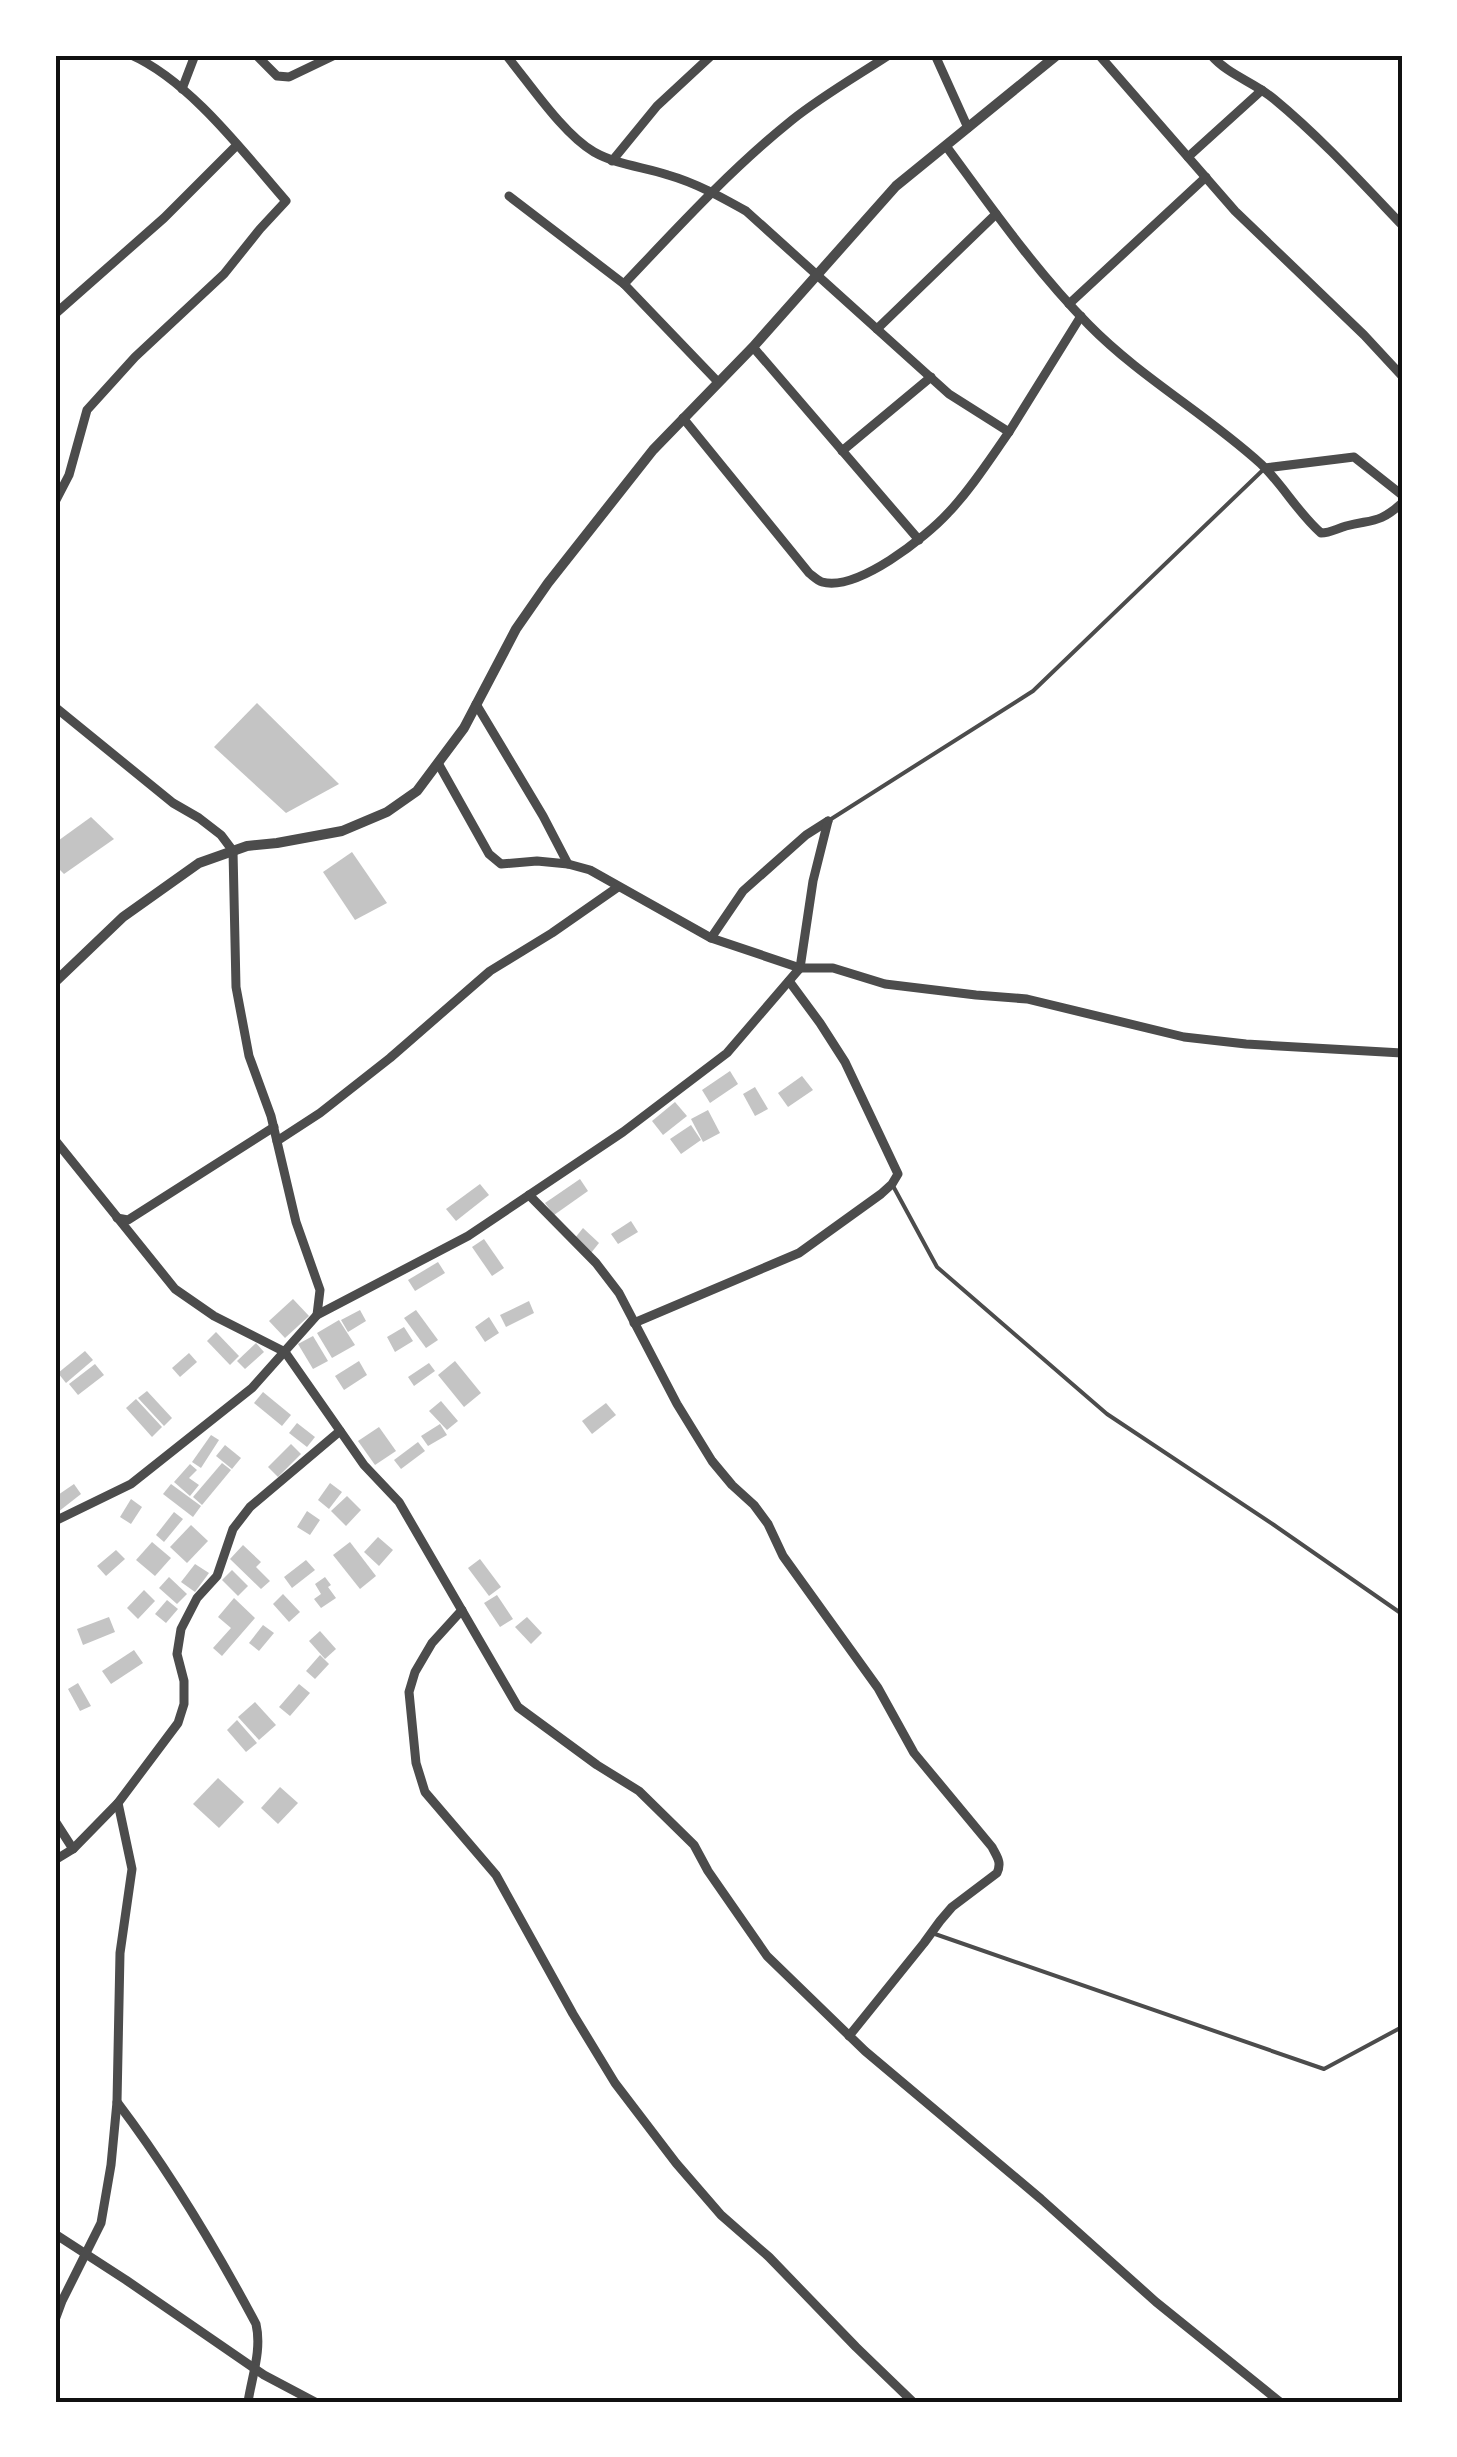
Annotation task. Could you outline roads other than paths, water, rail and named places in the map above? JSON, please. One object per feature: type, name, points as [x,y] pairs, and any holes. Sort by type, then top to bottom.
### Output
[{"type":"street","points":[[55,502],[65,484],[87,410],[134,357],[224,274],[286,201],[182,89],[150,64],[131,55]]},
{"type":"street","points":[[182,89],[194,55]]},
{"type":"street","points":[[256,55],[277,76],[289,78],[335,55]]},
{"type":"street","points":[[506,55],[570,133],[591,150],[612,161],[670,175],[746,210],[950,394],[1009,432]]},
{"type":"street","points":[[612,161],[657,106],[712,55]]},
{"type":"street","points":[[624,284],[711,192],[794,118],[889,55]]},
{"type":"street","points":[[935,55],[968,128]]},
{"type":"street","points":[[55,982],[123,918],[199,864],[247,846],[342,831],[387,812],[417,791],[464,728],[516,629],[653,450],[896,186],[1056,55]]},
{"type":"street","points":[[1099,55],[1235,211],[1402,376]]},
{"type":"street","points":[[1210,55],[1284,108],[1402,224]]},
{"type":"street","points":[[1188,156],[1262,90]]},
{"type":"street","points":[[55,314],[164,218],[237,145]]},
{"type":"street","points":[[946,146],[1030,260],[1069,304],[1116,350],[1266,468],[1320,534],[1383,520],[1402,503]]},
{"type":"street","points":[[1069,304],[1206,178]]},
{"type":"street","points":[[509,196],[624,284],[718,382]]},
{"type":"street","points":[[877,329],[996,214]]},
{"type":"street","points":[[684,418],[810,573],[820,582],[838,582],[873,570],[919,540],[951,511],[1009,432],[1081,316]]},
{"type":"street","points":[[752,346],[919,540]]},
{"type":"street","points":[[842,451],[931,377]]},
{"type":"street","points":[[1266,468],[1354,457],[1402,495]]},
{"type":"street","points":[[476,704],[568,864]]},
{"type":"street","points":[[55,707],[173,803],[221,835],[233,851],[236,987],[249,1056],[274,1128],[296,1222],[320,1290],[317,1314]]},
{"type":"street","points":[[438,763],[489,854],[502,864],[537,861],[590,870],[710,938],[800,968],[833,968],[885,984],[1027,999],[1184,1037],[1402,1053]]},
{"type":"street","points":[[710,938],[743,890],[828,821]]},
{"type":"street","points":[[55,1521],[131,1484],[252,1388],[317,1314],[468,1236],[624,1132],[727,1054],[800,968],[813,881],[828,821]]},
{"type":"street","points":[[277,1142],[390,1058],[490,971],[618,887]]},
{"type":"street","points":[[634,1323],[798,1253],[892,1184],[898,1174],[845,1062],[789,981]]},
{"type":"street","points":[[117,1218],[128,1220],[274,1128]]},
{"type":"street","points":[[55,1140],[174,1289],[214,1316],[285,1352],[364,1466],[399,1502],[518,1707],[597,1765],[639,1790],[694,1845],[767,1956],[849,2036],[1156,2302],[1280,2402]]},
{"type":"street","points":[[530,1195],[596,1263],[619,1293],[677,1404],[712,1460],[768,1524],[783,1556],[878,1688],[914,1753],[1000,1860],[997,1873],[952,1908],[849,2036]]},
{"type":"street","points":[[55,1860],[73,1849],[118,1803],[178,1723],[184,1704],[184,1682],[177,1654],[181,1629],[197,1598],[216,1576],[233,1529],[250,1507],[340,1431]]},
{"type":"street","points":[[462,1610],[432,1643],[408,1692],[416,1763],[425,1792],[496,1875],[615,2082],[676,2163],[721,2215],[769,2257],[913,2402]]},
{"type":"street","points":[[55,2320],[101,2222],[112,2165],[120,1953],[132,1869],[118,1803]]},
{"type":"street","points":[[55,1821],[73,1849]]},
{"type":"street","points":[[117,2102],[210,2240],[256,2324],[259,2354],[248,2402]]},
{"type":"street","points":[[55,2234],[254,2367],[315,2402]]},
{"type":"lane","points":[[828,821],[1033,690],[1266,468]]},
{"type":"lane","points":[[55,490],[65,484]]},
{"type":"lane","points":[[892,1184],[937,1267],[1107,1414],[1402,1614]]},
{"type":"lane","points":[[931,1933],[1324,2069],[1402,2027]]}]
